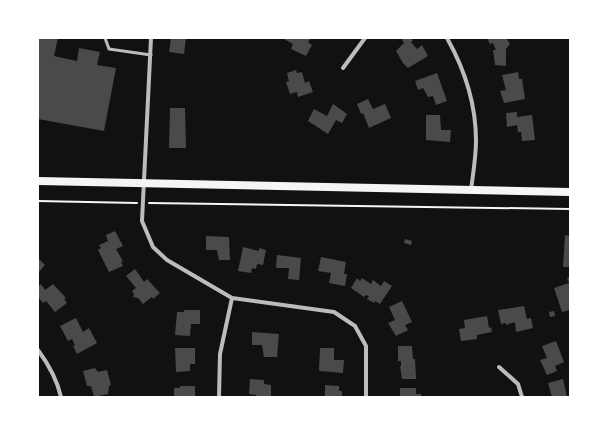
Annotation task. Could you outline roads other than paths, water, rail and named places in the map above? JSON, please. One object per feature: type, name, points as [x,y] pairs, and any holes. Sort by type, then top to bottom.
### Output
[{"type":"main road","points":[[38,182],[570,192]]},
{"type":"street","points":[[151,38],[142,221],[153,247],[167,260],[232,298],[334,312],[355,326],[366,346],[366,397]]},
{"type":"street","points":[[343,68],[365,38]]},
{"type":"street","points":[[448,38],[463,68],[473,102],[476,141],[471,190]]},
{"type":"street","points":[[219,397],[220,354],[232,298]]},
{"type":"street","points":[[38,350],[50,366],[59,386],[61,397]]},
{"type":"street","points":[[499,367],[518,384],[522,397]]},
{"type":"lane","points":[[105,38],[109,49],[151,55]]}]
